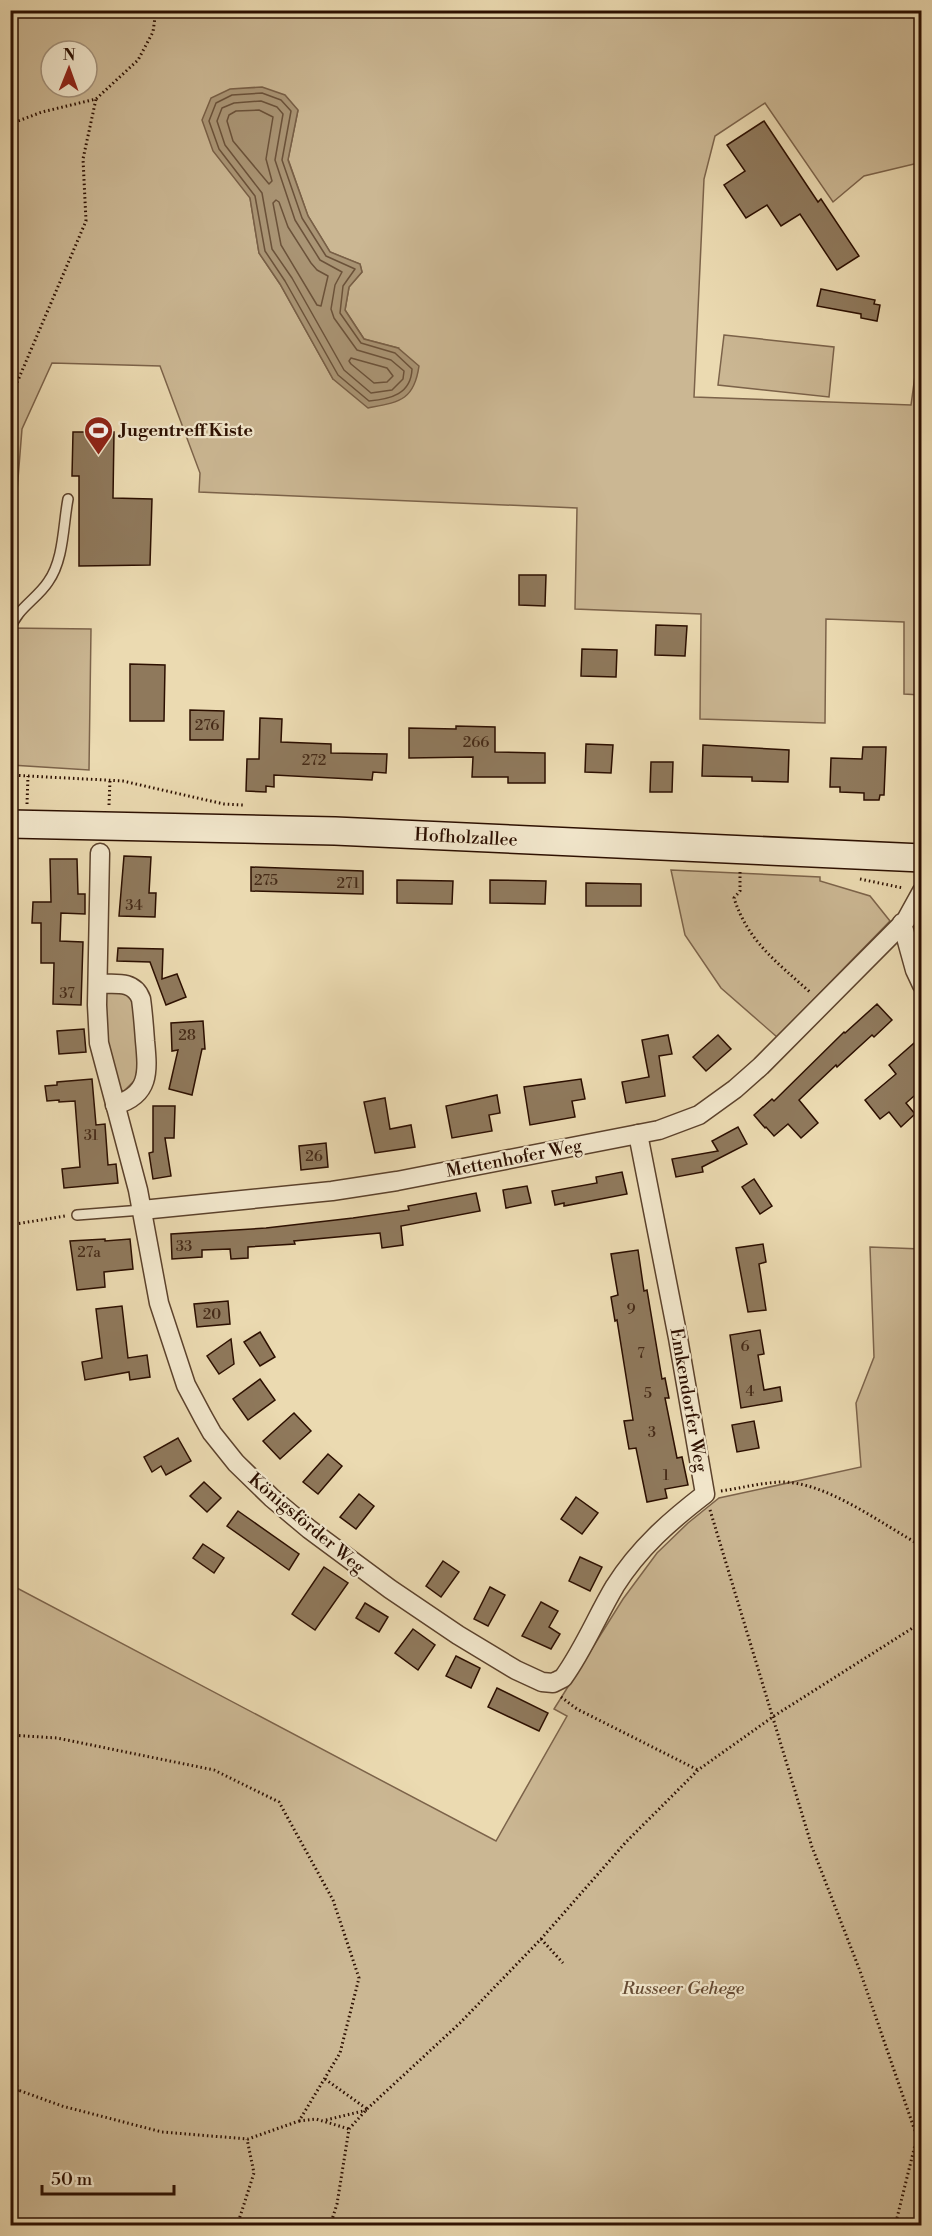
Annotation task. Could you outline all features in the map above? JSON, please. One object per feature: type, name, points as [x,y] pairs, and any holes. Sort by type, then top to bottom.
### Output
[{"type":"street","name":"Hofholzallee","points":[[10,824],[335,831],[921,858]]},
{"type":"street","name":"Königsförder Weg","points":[[100,853],[99,1043],[138,1190],[159,1303],[186,1385],[212,1433],[236,1463],[273,1498],[309,1529],[390,1589],[458,1635],[516,1670],[542,1682],[553,1683]]},
{"type":"street","name":"Mettenhofer Weg","points":[[142,1210],[332,1191],[408,1179],[638,1134],[699,1115],[715,1105],[761,1066],[902,923],[916,904],[921,891]]},
{"type":"street","points":[[902,923],[921,985]]},
{"type":"street","points":[[98,984],[129,985],[138,991],[141,999],[147,1074],[140,1089],[133,1097],[115,1105]]},
{"type":"street","name":"Emkendorfer Weg","points":[[553,1683],[563,1678],[632,1561],[669,1522],[705,1494],[678,1338],[638,1134]]},
{"type":"lane","points":[[10,630],[21,610],[41,591],[54,571],[68,499]]},
{"type":"lane","name":"Mettenhofer Weg","points":[[77,1215],[142,1210]]},
{"type":"path","points":[[99,96],[138,60],[153,32],[156,10]]},
{"type":"path","points":[[10,124],[42,112],[96,99],[83,159],[86,221],[10,399]]},
{"type":"path","points":[[10,775],[123,781],[224,804],[253,806]]},
{"type":"path","points":[[740,873],[740,891],[734,898],[746,926],[758,944],[823,1003]]},
{"type":"path","points":[[10,1225],[77,1215]]},
{"type":"path","points":[[895,2226],[917,2137],[860,1971],[812,1847],[705,1494],[781,1482],[810,1486],[836,1496],[921,1546]]},
{"type":"path","points":[[330,2226],[337,2204],[349,2129],[460,2023],[541,1939],[626,1842],[699,1770],[774,1716],[921,1622]]},
{"type":"path","points":[[553,1683],[558,1695],[577,1709],[699,1770]]},
{"type":"path","points":[[10,1735],[57,1738],[214,1770],[279,1802],[333,1900],[359,1978],[340,2053],[299,2121]]},
{"type":"path","points":[[541,1939],[563,1963]]},
{"type":"path","points":[[10,2064],[18,2090],[10,2104]]},
{"type":"path","points":[[325,2078],[368,2109]]},
{"type":"path","points":[[18,2090],[62,2106],[162,2132],[247,2139],[299,2121],[316,2119],[349,2129]]},
{"type":"path","points":[[325,2120],[368,2109]]},
{"type":"path","points":[[917,2137],[921,2134]]},
{"type":"path","points":[[237,2226],[254,2173],[247,2139]]},
{"type":"green space","points":[[11,11],[921,11],[921,164],[864,176],[833,202],[765,103],[715,136],[704,179],[694,397],[911,405],[917,361],[921,361],[921,695],[904,694],[904,622],[826,619],[825,723],[700,719],[701,614],[575,609],[577,508],[199,492],[200,473],[160,366],[52,363],[22,429],[11,566]],"holes":[[[298,110],[288,159],[308,216],[330,252],[360,264],[362,272],[349,287],[345,310],[364,339],[398,348],[333,379],[280,284],[259,253],[250,198]]]},
{"type":"green space","points":[[724,335],[834,347],[829,397],[718,385]]},
{"type":"green space","points":[[10,628],[91,629],[89,770],[11,765]]},
{"type":"green space","points":[[671,870],[820,877],[820,881],[870,896],[890,921],[777,1037],[721,988],[685,935]]},
{"type":"green space","points":[[127,992],[132,995],[140,1075],[124,1091],[120,1090],[108,1053],[104,994]]},
{"type":"green space","name":"Russeer Gehege","points":[[870,1247],[921,1249],[921,2225],[11,2226],[11,1588],[17,1588],[496,1841],[567,1716],[554,1709],[623,1599],[657,1553],[688,1523],[719,1498],[861,1467],[856,1403],[874,1357]]},
{"type":"water","points":[[262,87],[285,95],[298,110],[288,160],[308,216],[330,252],[360,264],[362,272],[349,287],[345,310],[364,339],[398,348],[419,366],[413,386],[403,398],[368,408],[333,379],[280,284],[259,253],[250,198],[213,151],[202,120],[211,98],[230,89]]},
{"type":"building","points":[[764,121],[818,202],[821,199],[859,256],[837,270],[800,214],[781,226],[767,205],[746,218],[724,185],[745,171],[727,145]]},
{"type":"building","points":[[821,289],[875,300],[874,304],[880,305],[877,321],[861,318],[861,314],[817,306]]},
{"type":"building","points":[[73,432],[114,432],[113,498],[152,499],[150,565],[79,566],[79,476],[72,476]]},
{"type":"building","points":[[519,575],[546,575],[545,606],[519,605]]},
{"type":"building","points":[[656,625],[687,626],[685,656],[655,655]]},
{"type":"building","points":[[582,649],[617,650],[616,677],[581,676]]},
{"type":"building","points":[[130,664],[165,665],[164,721],[130,721]]},
{"type":"building","points":[[190,710],[224,711],[223,740],[190,740]]},
{"type":"building","points":[[260,718],[282,719],[281,742],[331,744],[331,753],[387,754],[386,773],[373,772],[372,780],[274,775],[274,787],[266,786],[266,792],[246,791],[247,759],[259,759]]},
{"type":"building","points":[[456,726],[495,727],[495,752],[545,753],[545,783],[508,783],[508,777],[472,777],[473,757],[409,758],[409,728],[456,729]]},
{"type":"building","points":[[586,744],[613,745],[611,773],[585,772]]},
{"type":"building","points":[[703,745],[789,750],[788,782],[752,781],[752,777],[702,776]]},
{"type":"building","points":[[863,747],[886,747],[884,795],[880,795],[879,800],[864,800],[864,793],[840,792],[840,787],[830,787],[831,758],[862,759]]},
{"type":"building","points":[[651,762],[673,762],[672,792],[650,792]]},
{"type":"building","points":[[124,856],[151,857],[149,893],[156,893],[155,917],[119,916]]},
{"type":"building","points":[[50,859],[77,859],[78,894],[85,894],[85,914],[61,913],[60,941],[83,942],[81,1005],[53,1004],[54,963],[41,963],[41,923],[32,923],[33,902],[51,902]]},
{"type":"building","points":[[251,867],[363,871],[363,894],[251,891]]},
{"type":"building","points":[[397,880],[453,881],[452,904],[397,903]]},
{"type":"building","points":[[490,880],[546,881],[545,904],[490,903]]},
{"type":"building","points":[[586,883],[641,884],[641,906],[586,906]]},
{"type":"building","points":[[118,948],[163,949],[162,979],[177,974],[186,997],[166,1005],[150,962],[117,961]]},
{"type":"building","points":[[877,1004],[892,1020],[837,1067],[836,1065],[799,1100],[818,1123],[801,1138],[788,1124],[774,1136],[754,1115],[772,1099],[774,1101],[844,1032]]},
{"type":"building","points":[[203,1021],[205,1049],[202,1049],[192,1095],[169,1089],[178,1050],[172,1051],[171,1023]]},
{"type":"building","points":[[84,1029],[86,1052],[59,1054],[57,1031]]},
{"type":"building","points":[[668,1035],[672,1054],[659,1056],[665,1096],[626,1103],[622,1082],[649,1077],[642,1040]]},
{"type":"building","points":[[718,1035],[731,1049],[706,1071],[693,1057]]},
{"type":"building","points":[[921,1037],[921,1090],[906,1103],[915,1114],[901,1127],[889,1112],[880,1119],[865,1100],[896,1074],[889,1065]]},
{"type":"building","points":[[92,1079],[96,1125],[105,1124],[108,1165],[116,1164],[118,1183],[64,1188],[62,1169],[80,1167],[75,1101],[47,1101],[45,1086],[57,1085],[57,1082]]},
{"type":"building","points":[[581,1079],[585,1099],[572,1101],[575,1117],[530,1125],[524,1087]]},
{"type":"building","points":[[497,1095],[500,1113],[489,1115],[492,1131],[452,1138],[446,1106]]},
{"type":"building","points":[[385,1098],[390,1129],[411,1125],[415,1147],[375,1153],[364,1102]]},
{"type":"building","points":[[153,1106],[175,1106],[174,1138],[165,1138],[171,1176],[153,1179],[149,1153],[153,1152]]},
{"type":"building","points":[[738,1127],[747,1144],[702,1167],[703,1172],[676,1177],[672,1159],[718,1151],[712,1141]]},
{"type":"building","points":[[326,1143],[328,1167],[301,1170],[299,1146]]},
{"type":"building","points":[[622,1172],[627,1194],[564,1206],[564,1203],[555,1205],[552,1191],[597,1183],[596,1177]]},
{"type":"building","points":[[754,1179],[772,1206],[760,1214],[742,1187]]},
{"type":"building","points":[[527,1186],[531,1203],[506,1208],[503,1190]]},
{"type":"building","points":[[476,1193],[480,1211],[401,1226],[403,1245],[382,1248],[380,1233],[294,1241],[295,1244],[248,1247],[248,1258],[231,1259],[230,1249],[202,1250],[202,1257],[172,1259],[171,1234],[266,1228],[353,1218],[409,1210],[408,1206]]},
{"type":"building","points":[[105,1239],[105,1241],[130,1239],[133,1269],[104,1272],[105,1287],[77,1290],[70,1241]]},
{"type":"building","points":[[763,1244],[766,1262],[759,1264],[766,1310],[748,1312],[736,1248]]},
{"type":"building","points":[[638,1250],[662,1379],[665,1378],[669,1398],[665,1398],[677,1458],[682,1457],[688,1485],[665,1489],[667,1498],[647,1502],[636,1448],[629,1449],[624,1421],[633,1420],[617,1320],[615,1321],[611,1297],[618,1295],[611,1254]]},
{"type":"building","points":[[228,1301],[230,1324],[197,1327],[194,1304]]},
{"type":"building","points":[[122,1306],[128,1358],[147,1355],[150,1377],[130,1380],[129,1372],[85,1380],[82,1362],[102,1358],[96,1309]]},
{"type":"building","points":[[760,1330],[764,1354],[758,1355],[764,1390],[780,1387],[782,1401],[741,1408],[730,1335]]},
{"type":"building","points":[[260,1332],[275,1357],[260,1366],[244,1342]]},
{"type":"building","points":[[231,1339],[234,1364],[219,1374],[207,1356]]},
{"type":"building","points":[[260,1379],[275,1400],[248,1420],[233,1399]]},
{"type":"building","points":[[294,1413],[311,1431],[280,1459],[263,1441]]},
{"type":"building","points":[[754,1421],[759,1448],[737,1452],[732,1425]]},
{"type":"building","points":[[178,1438],[191,1461],[166,1475],[161,1466],[152,1472],[144,1457]]},
{"type":"building","points":[[328,1454],[342,1466],[318,1494],[303,1482]]},
{"type":"building","points":[[204,1482],[221,1498],[207,1512],[190,1496]]},
{"type":"building","points":[[359,1494],[374,1506],[356,1529],[340,1517]]},
{"type":"building","points":[[576,1497],[598,1513],[582,1534],[561,1519]]},
{"type":"building","points":[[238,1511],[299,1554],[289,1570],[227,1526]]},
{"type":"building","points":[[203,1544],[224,1558],[214,1573],[193,1558]]},
{"type":"building","points":[[580,1557],[602,1567],[590,1591],[569,1581]]},
{"type":"building","points":[[443,1561],[459,1572],[441,1597],[426,1586]]},
{"type":"building","points":[[324,1567],[348,1583],[315,1630],[292,1614]]},
{"type":"building","points":[[490,1587],[505,1595],[488,1626],[474,1619]]},
{"type":"building","points":[[541,1602],[558,1611],[549,1627],[560,1634],[551,1649],[522,1636]]},
{"type":"building","points":[[365,1603],[388,1617],[379,1632],[356,1618]]},
{"type":"building","points":[[413,1629],[435,1645],[418,1670],[395,1653]]},
{"type":"building","points":[[456,1656],[480,1668],[471,1688],[446,1676]]},
{"type":"building","points":[[497,1688],[548,1713],[539,1731],[488,1707]]},
{"type":"place","name":"Jugentreff Kiste","points":[[99,456]]}]
